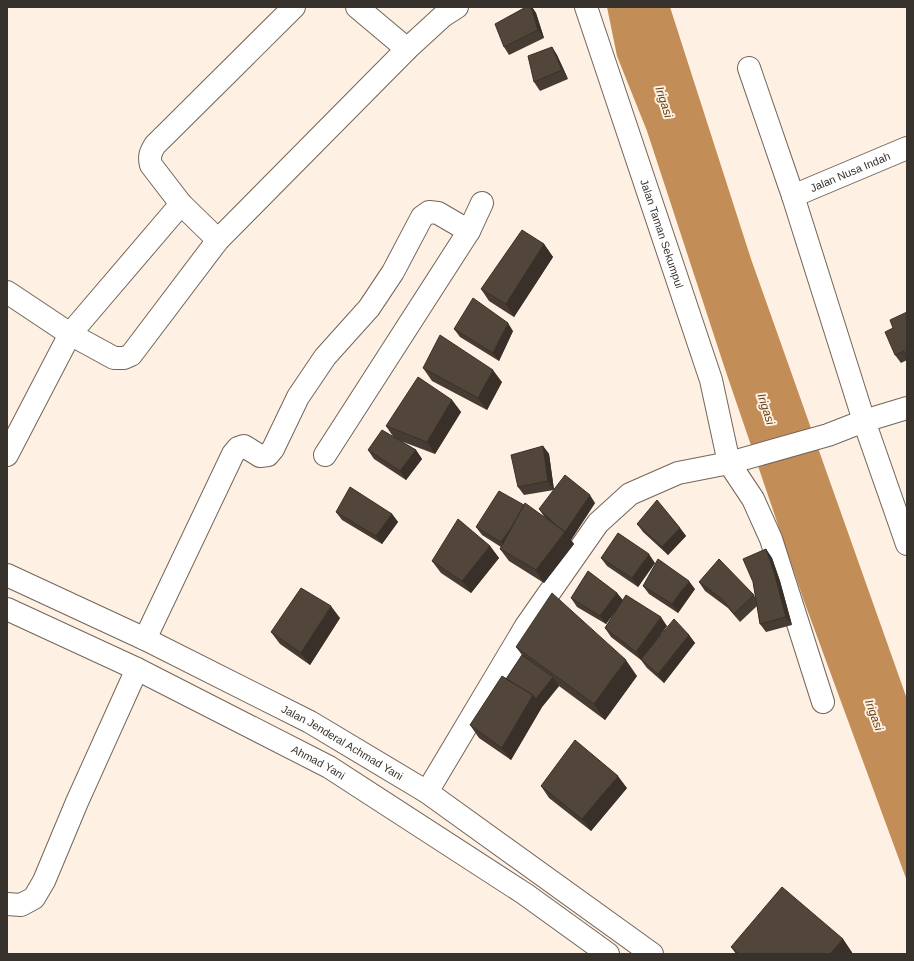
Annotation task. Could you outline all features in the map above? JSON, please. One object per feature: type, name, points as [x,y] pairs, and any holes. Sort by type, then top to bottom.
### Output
[{"type":"main road","points":[[218,240],[182,204],[151,165],[149,157],[155,145],[294,7]]},
{"type":"main road","points":[[358,7],[407,49]]},
{"type":"main road","points":[[7,292],[70,334],[114,358],[124,358],[131,355],[218,240],[407,49],[443,16],[457,7]]},
{"type":"main road","name":"Jalan Taman Sekumpul","points":[[586,7],[739,460]]},
{"type":"main road","points":[[749,68],[793,196],[864,421],[907,544]]},
{"type":"main road","name":"Jalan Nusa Indah","points":[[793,196],[907,148]]},
{"type":"main road","points":[[325,455],[469,231],[482,203]]},
{"type":"main road","points":[[7,455],[70,334],[182,204]]},
{"type":"main road","points":[[145,639],[233,454],[238,448],[244,446],[260,456],[268,455],[273,449],[298,397],[325,357],[369,308],[393,272],[422,217],[430,212],[438,213],[469,231]]},
{"type":"main road","points":[[427,792],[526,626],[598,523],[630,494],[678,473],[739,460],[828,435],[864,421],[907,408]]},
{"type":"main road","points":[[739,460],[753,499],[771,539],[823,702]]},
{"type":"main road","name":"Jalan Jenderal Achmad Yani","points":[[7,575],[145,639],[310,722],[427,792],[599,916],[646,953]]},
{"type":"main road","name":"Ahmad Yani","points":[[7,609],[137,669],[329,767],[525,894],[608,954]]},
{"type":"main road","points":[[7,904],[21,905],[34,898],[44,882],[77,802],[137,669]]},
{"type":"main road","points":[[584,936],[599,916]]},
{"type":"water","name":"Irigasi","points":[[607,7],[670,7],[751,259],[907,699],[907,881],[804,601],[726,372],[647,131],[617,56]]},
{"type":"building","points":[[526,7],[531,7],[538,30],[504,47],[495,24]]},
{"type":"building","points":[[552,47],[562,70],[534,82],[528,56]]},
{"type":"building","points":[[522,230],[544,244],[506,304],[481,289]]},
{"type":"building","points":[[473,298],[508,323],[493,353],[454,329]]},
{"type":"building","points":[[907,312],[906,357],[904,351],[895,355],[885,332],[893,328],[890,320]]},
{"type":"building","points":[[440,335],[493,370],[478,398],[423,368]]},
{"type":"building","points":[[418,377],[452,400],[427,442],[386,426]]},
{"type":"building","points":[[382,430],[416,450],[400,471],[368,450]]},
{"type":"building","points":[[543,446],[548,481],[518,487],[511,455]]},
{"type":"building","points":[[565,475],[590,495],[565,532],[539,509]]},
{"type":"building","points":[[350,487],[392,514],[376,536],[336,512]]},
{"type":"building","points":[[499,491],[524,505],[501,542],[476,527]]},
{"type":"building","points":[[657,500],[680,528],[662,547],[637,524]]},
{"type":"building","points":[[525,503],[565,532],[536,570],[500,549]]},
{"type":"building","points":[[458,519],[490,546],[462,581],[432,561]]},
{"type":"building","points":[[618,533],[649,554],[632,578],[601,558]]},
{"type":"building","points":[[766,549],[786,617],[760,624],[753,582],[743,559]]},
{"type":"building","points":[[658,559],[689,581],[672,604],[643,586]]},
{"type":"building","points":[[719,559],[754,595],[734,614],[722,599],[699,582]]},
{"type":"building","points":[[588,571],[617,593],[600,616],[571,598]]},
{"type":"building","points":[[301,588],[331,606],[301,653],[271,632]]},
{"type":"building","points":[[552,593],[626,660],[594,704],[516,647]]},
{"type":"building","points":[[626,595],[661,617],[636,652],[605,628]]},
{"type":"building","points":[[674,619],[689,635],[658,674],[641,659]]},
{"type":"building","points":[[522,655],[553,677],[536,699],[533,695],[506,679]]},
{"type":"building","points":[[502,676],[533,695],[502,748],[470,725]]},
{"type":"building","points":[[575,740],[618,776],[582,819],[541,786]]},
{"type":"building","points":[[782,887],[843,939],[830,954],[739,954],[731,947]]}]
